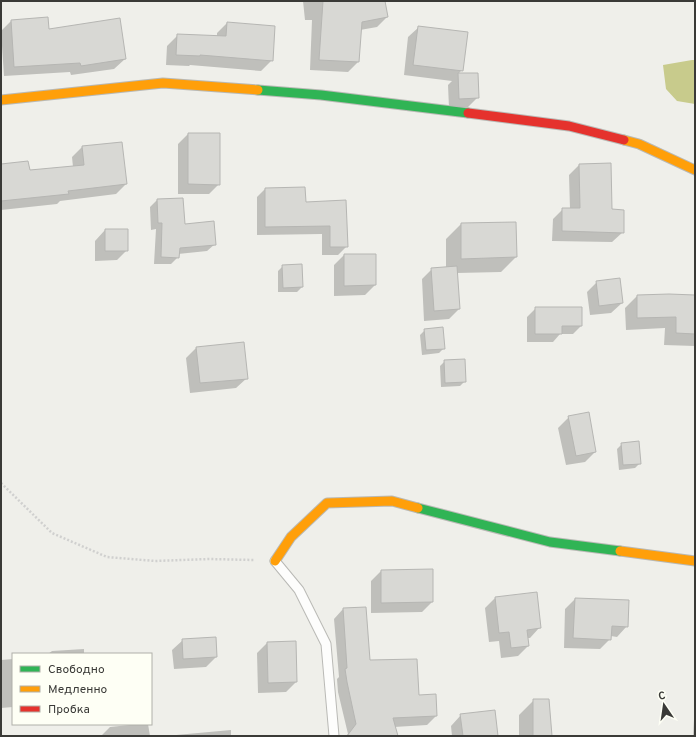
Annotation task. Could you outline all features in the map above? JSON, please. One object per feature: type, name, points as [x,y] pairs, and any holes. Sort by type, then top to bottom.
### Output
[{"type":"street","points":[[1,100],[163,83],[321,95],[569,126],[639,144],[695,170]]},
{"type":"street","points":[[275,561],[291,537],[327,503],[392,502],[550,542],[695,561]]},
{"type":"lane","points":[[275,561],[299,590],[326,644],[334,736]]},
{"type":"path","points":[[1,483],[52,533],[107,557],[155,561],[209,559],[275,561]]},
{"type":"shaded area","points":[[695,60],[695,104],[677,101],[666,89],[663,65]]},
{"type":"building","points":[[323,1],[385,1],[388,17],[362,22],[359,62],[319,60]]},
{"type":"building","points":[[48,17],[49,29],[120,18],[126,59],[81,66],[80,63],[14,67],[11,20]]},
{"type":"building","points":[[227,22],[275,26],[273,61],[200,55],[176,55],[177,34],[226,36]]},
{"type":"building","points":[[418,26],[468,32],[463,71],[413,65]]},
{"type":"building","points":[[458,73],[478,73],[479,98],[459,99]]},
{"type":"building","points":[[188,133],[220,133],[220,185],[188,184]]},
{"type":"building","points":[[122,142],[127,184],[68,191],[69,194],[1,201],[1,164],[28,161],[30,170],[84,165],[82,146]]},
{"type":"building","points":[[611,163],[612,209],[624,210],[624,233],[562,231],[562,208],[580,208],[579,164]]},
{"type":"building","points":[[305,187],[306,202],[346,200],[348,247],[330,247],[330,226],[265,227],[265,188]]},
{"type":"building","points":[[183,198],[185,224],[214,221],[216,245],[180,248],[179,258],[161,257],[162,223],[158,223],[157,199]]},
{"type":"building","points":[[516,222],[517,257],[461,259],[461,223]]},
{"type":"building","points":[[105,229],[128,229],[128,251],[105,251]]},
{"type":"building","points":[[344,254],[376,254],[376,285],[344,286]]},
{"type":"building","points":[[302,264],[303,287],[283,288],[282,265]]},
{"type":"building","points":[[457,266],[460,309],[434,311],[431,268]]},
{"type":"building","points":[[620,278],[623,303],[599,306],[596,281]]},
{"type":"building","points":[[637,295],[695,295],[695,334],[676,333],[676,317],[637,318]]},
{"type":"building","points":[[535,307],[582,307],[582,326],[562,326],[562,334],[535,334]]},
{"type":"building","points":[[443,327],[445,349],[426,350],[424,329]]},
{"type":"building","points":[[244,342],[248,379],[200,383],[196,347]]},
{"type":"building","points":[[465,359],[466,382],[445,383],[444,360]]},
{"type":"building","points":[[589,412],[596,452],[576,456],[568,416]]},
{"type":"building","points":[[639,441],[641,464],[623,465],[621,443]]},
{"type":"building","points":[[433,569],[433,602],[381,603],[381,570]]},
{"type":"building","points":[[537,592],[541,628],[527,630],[529,646],[511,648],[509,632],[499,633],[495,597]]},
{"type":"building","points":[[575,598],[629,600],[628,627],[612,626],[611,640],[573,638]]},
{"type":"building","points":[[366,607],[370,660],[417,659],[419,695],[436,694],[437,716],[393,718],[398,736],[347,736],[356,724],[345,669],[347,668],[343,608]]},
{"type":"building","points":[[216,637],[217,657],[183,659],[182,639]]},
{"type":"building","points":[[296,641],[297,682],[268,683],[267,642]]},
{"type":"building","points":[[533,699],[549,699],[552,736],[533,736]]},
{"type":"building","points":[[495,710],[498,736],[463,736],[460,714]]},
{"type":"traffic: fast","points":[[258,90],[321,95],[468,113]]},
{"type":"traffic: fast","points":[[418,508],[550,542],[620,551]]},
{"type":"traffic: slow","points":[[1,100],[163,83],[258,90]]},
{"type":"traffic: slow","points":[[624,140],[639,144],[695,170]]},
{"type":"traffic: slow","points":[[275,561],[291,537],[327,503],[392,501],[418,508]]},
{"type":"traffic: slow","points":[[620,551],[695,561]]},
{"type":"traffic: jam","points":[[468,113],[569,126],[624,140]]}]
